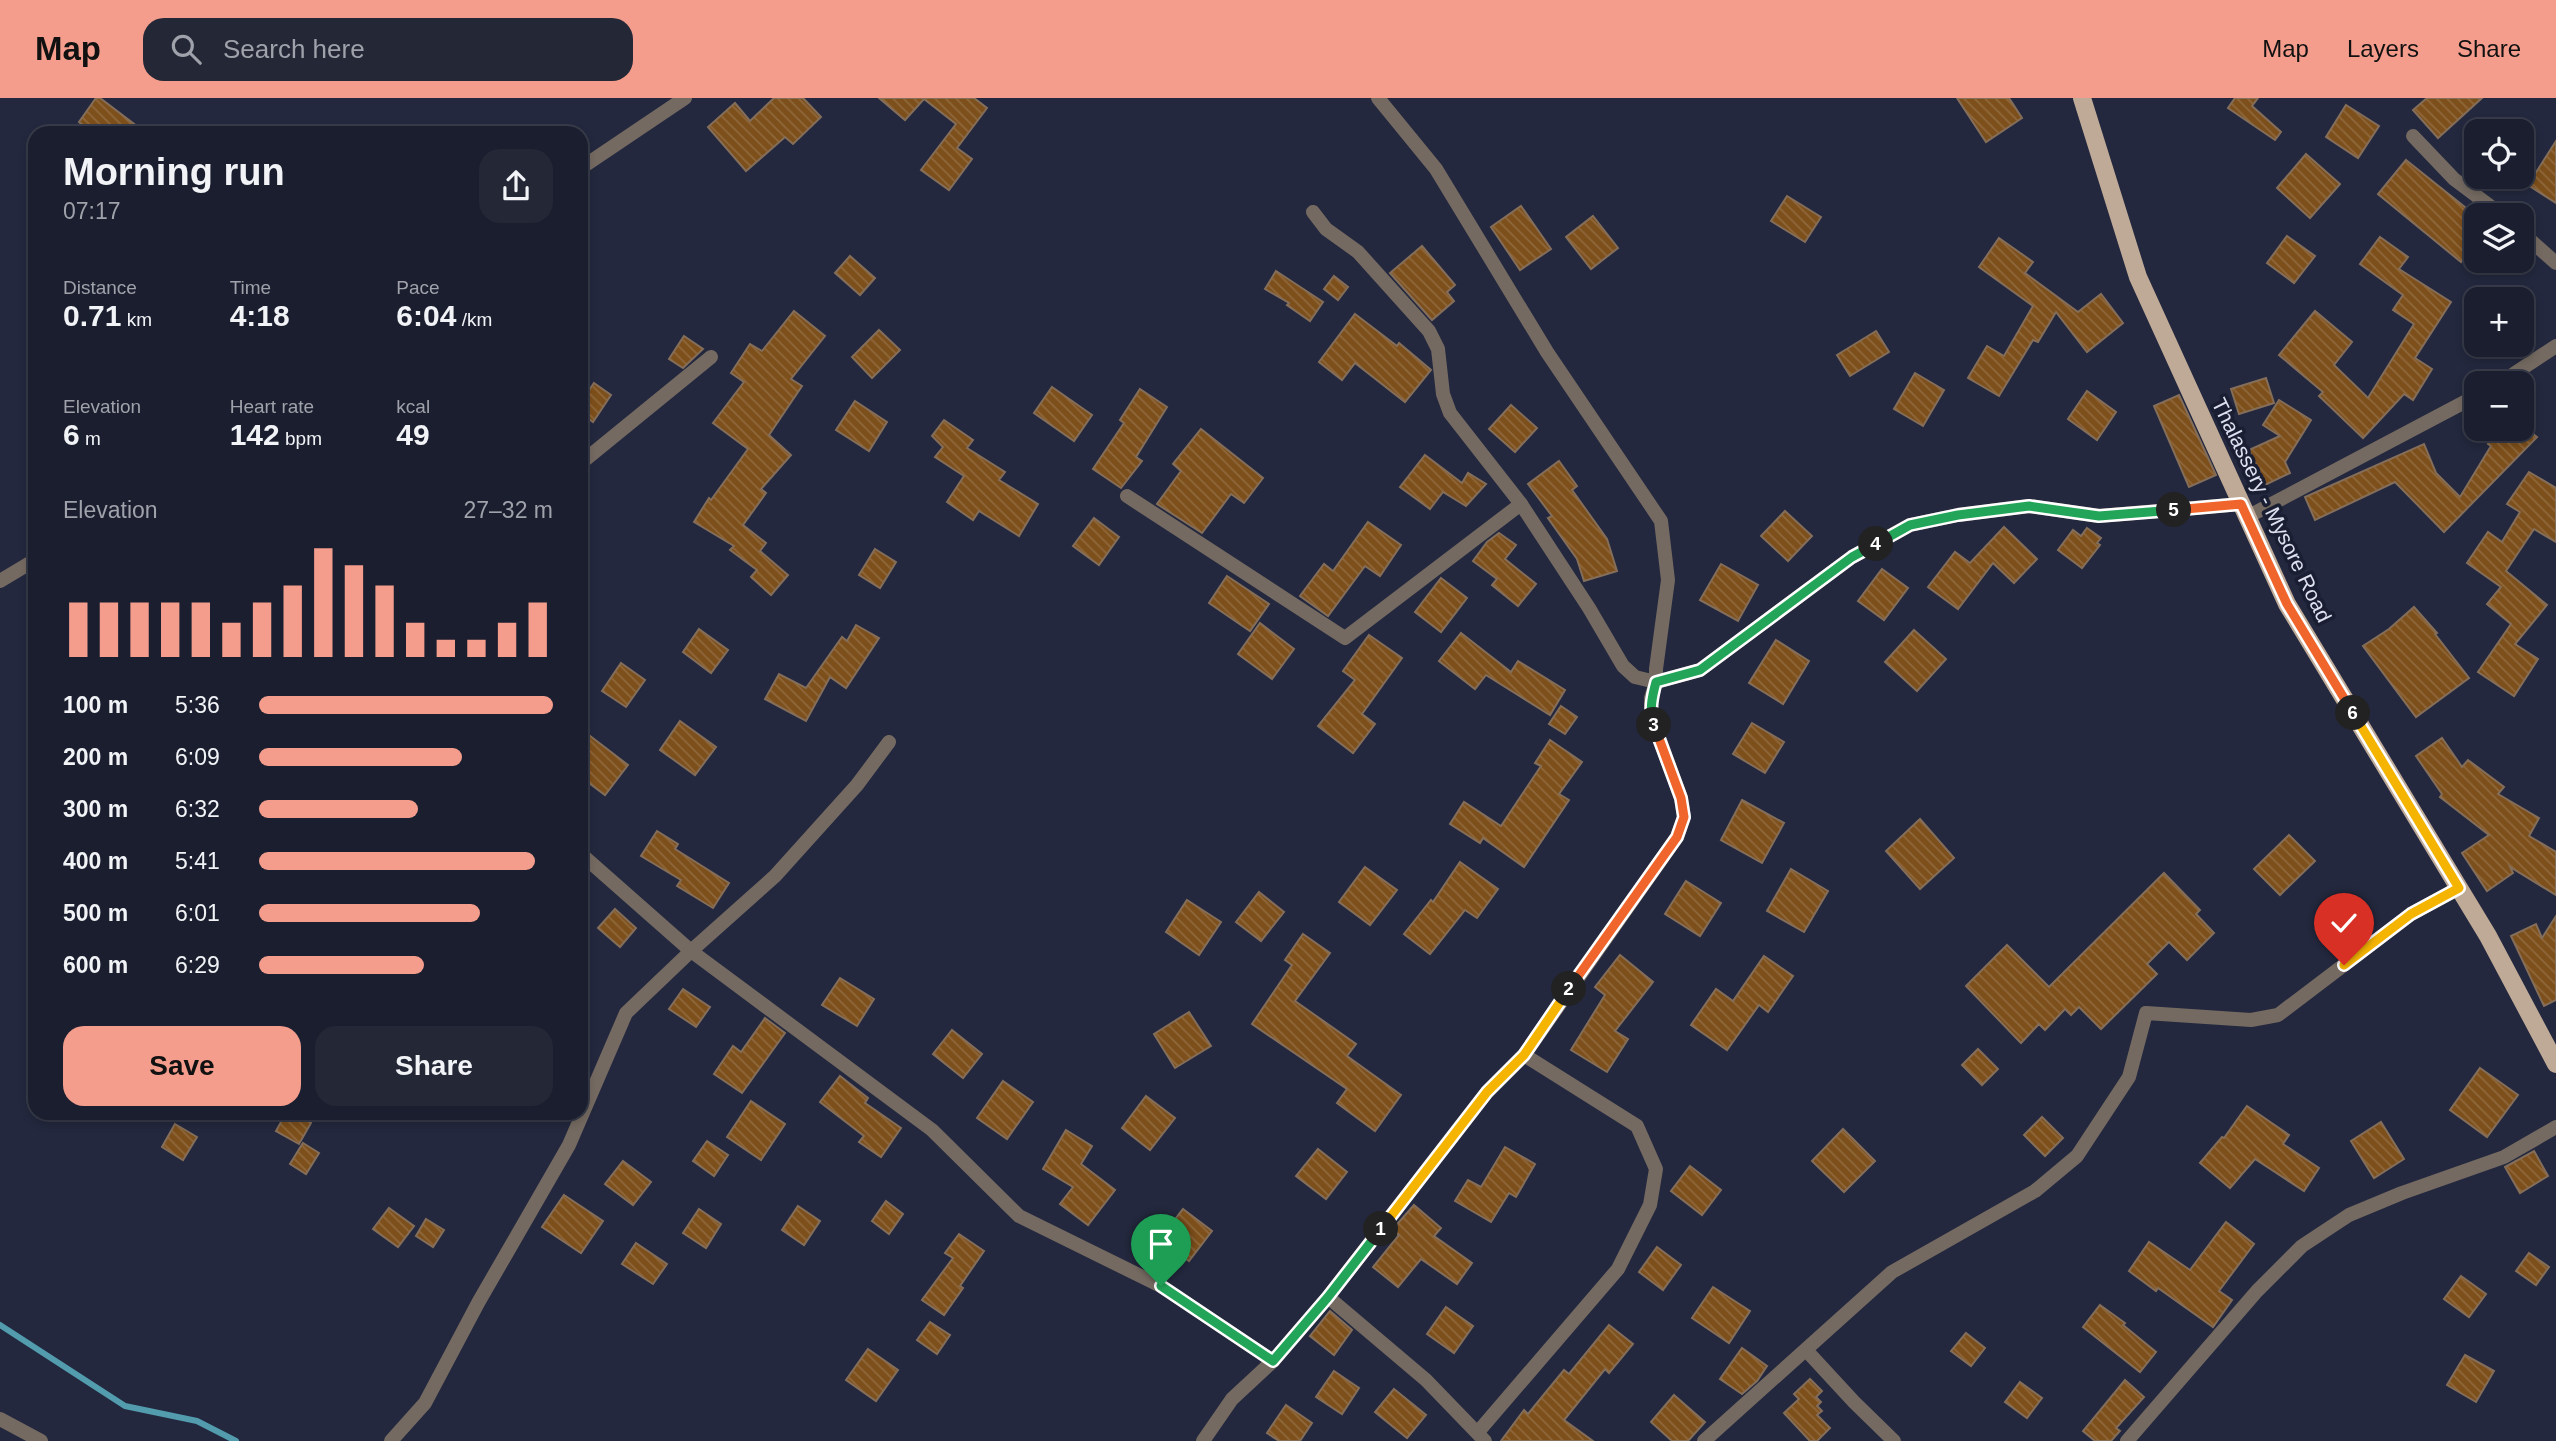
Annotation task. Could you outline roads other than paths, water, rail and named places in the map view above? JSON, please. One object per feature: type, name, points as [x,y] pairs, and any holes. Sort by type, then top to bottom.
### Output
[{"type":"main road","name":"Thalassery - Mysore Road","points":[[2082,98],[2138,277],[2287,604],[2488,936],[2556,1063]]},
{"type":"street","points":[[588,163],[685,98]]},
{"type":"street","points":[[1203,1441],[1231,1398],[1273,1361],[1328,1297],[1487,1092],[1524,1055],[1677,837],[1684,817],[1681,798],[1651,716],[1651,698],[1656,682],[1657,655],[1668,580],[1661,521],[1547,352],[1436,169],[1378,98]]},
{"type":"street","points":[[2413,136],[2454,179],[2486,203]]},
{"type":"street","points":[[1313,212],[1326,229],[1358,252],[1429,331],[1438,349],[1443,394],[1450,413],[1521,504],[1589,608],[1623,666],[1635,677],[1656,682],[1700,670],[1852,557],[1910,525],[1958,515],[2029,506],[2099,516],[2244,511],[2464,402]]},
{"type":"street","points":[[2534,244],[2556,263]]},
{"type":"street","points":[[2518,371],[2556,346]]},
{"type":"street","points":[[588,457],[711,356]]},
{"type":"street","points":[[1127,496],[1345,638],[1521,504]]},
{"type":"street","points":[[0,581],[28,564]]},
{"type":"street","points":[[588,1101],[626,1013],[775,876],[857,785],[889,742]]},
{"type":"street","points":[[588,860],[691,951],[932,1130],[1019,1216],[1161,1286],[1273,1361]]},
{"type":"street","points":[[1704,1441],[1892,1272],[2035,1191],[2077,1156],[2129,1077],[2146,1013],[2251,1020],[2278,1015],[2411,914],[2459,888]]},
{"type":"street","points":[[1328,1297],[1426,1380],[1482,1437],[1618,1269],[1650,1205],[1656,1169],[1637,1126],[1524,1055]]},
{"type":"street","points":[[391,1441],[425,1403],[569,1145],[580,1120]]},
{"type":"street","points":[[2127,1441],[2257,1291],[2302,1246],[2349,1215],[2504,1157],[2556,1126]]},
{"type":"street","points":[[1806,1349],[1894,1441]]},
{"type":"street","points":[[0,1419],[41,1441]]},
{"type":"waterway","points":[[0,1325],[125,1406],[197,1421],[236,1441]]}]
